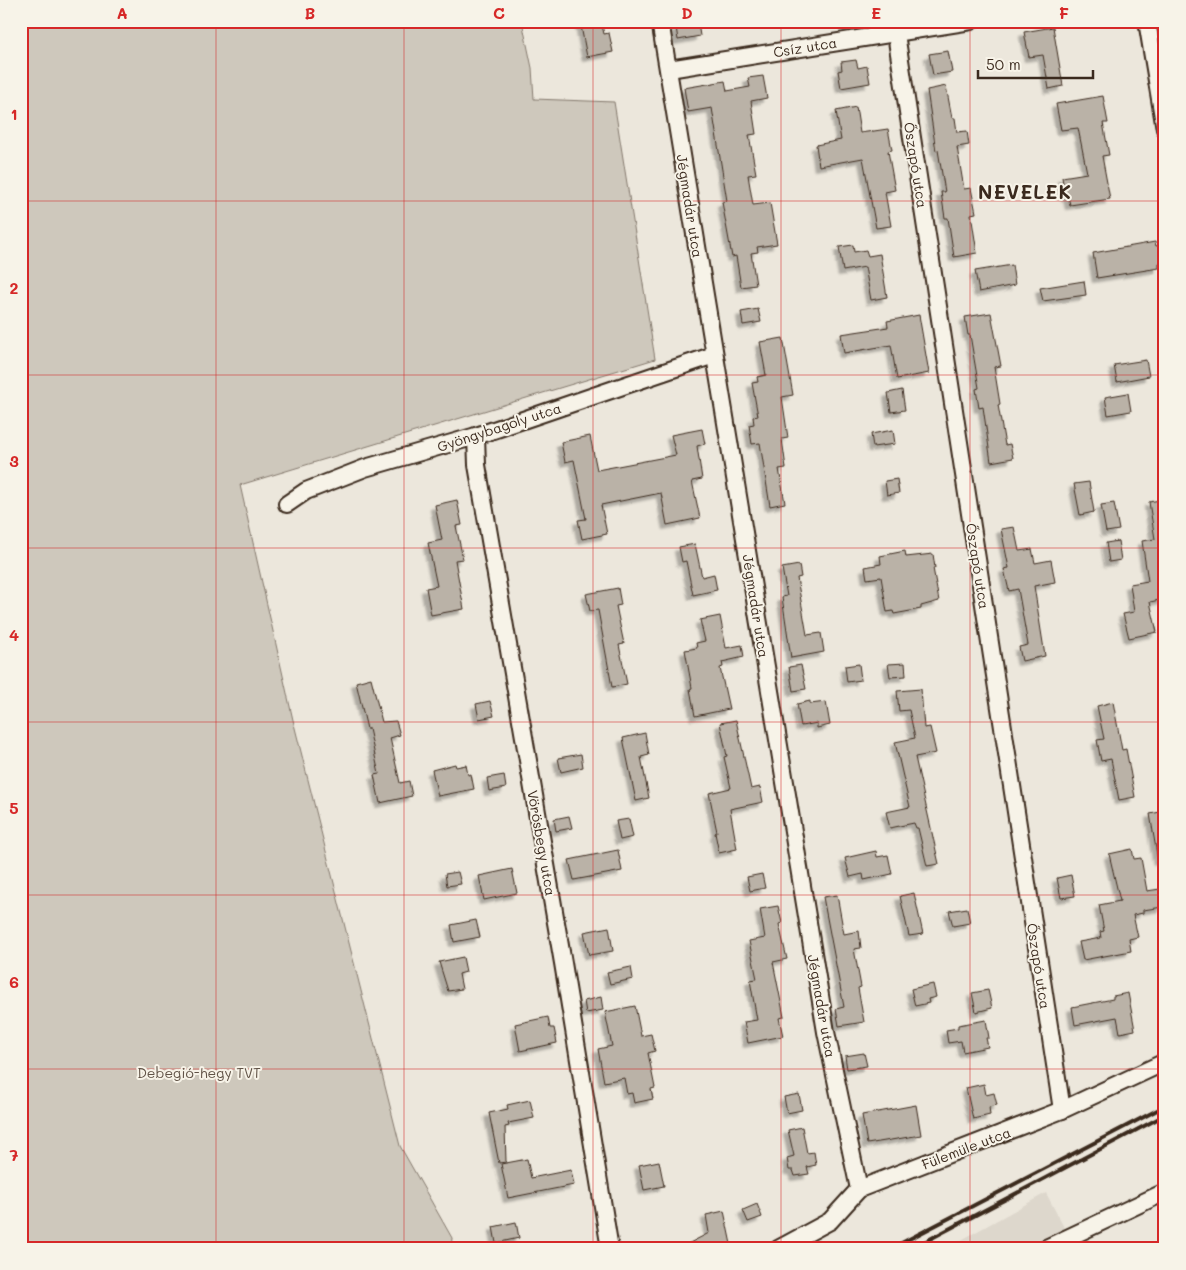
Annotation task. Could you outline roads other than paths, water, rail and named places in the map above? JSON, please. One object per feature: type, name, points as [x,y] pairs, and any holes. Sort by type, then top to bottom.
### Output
[{"type":"street","name":"Jégmadár utca","points":[[660,21],[826,1032],[859,1189]]},
{"type":"street","name":"Csíz utca","points":[[669,69],[895,27],[971,21]]},
{"type":"street","points":[[1147,21],[1165,129]]},
{"type":"street","name":"Őszapó utca","points":[[895,27],[1062,1110]]},
{"type":"street","name":"Gyöngybagoly utca","points":[[287,504],[306,491],[365,468],[476,436],[714,355]]},
{"type":"street","name":"Vörösbegy utca","points":[[476,436],[477,465],[610,1249]]},
{"type":"street","name":"Fülemüle utca","points":[[778,1249],[830,1221],[859,1189],[1062,1110],[1165,1062]]},
{"type":"street","points":[[1044,1249],[1165,1192]]},
{"type":"railway","points":[[890,1249],[1165,1106]]},
{"type":"railway","points":[[911,1249],[1165,1115]]},
{"type":"district","name":"NEVELEK","points":[[1025,191]]},
{"type":"park label","name":"Debegió-hegy TVT","points":[[199,1072]]}]
